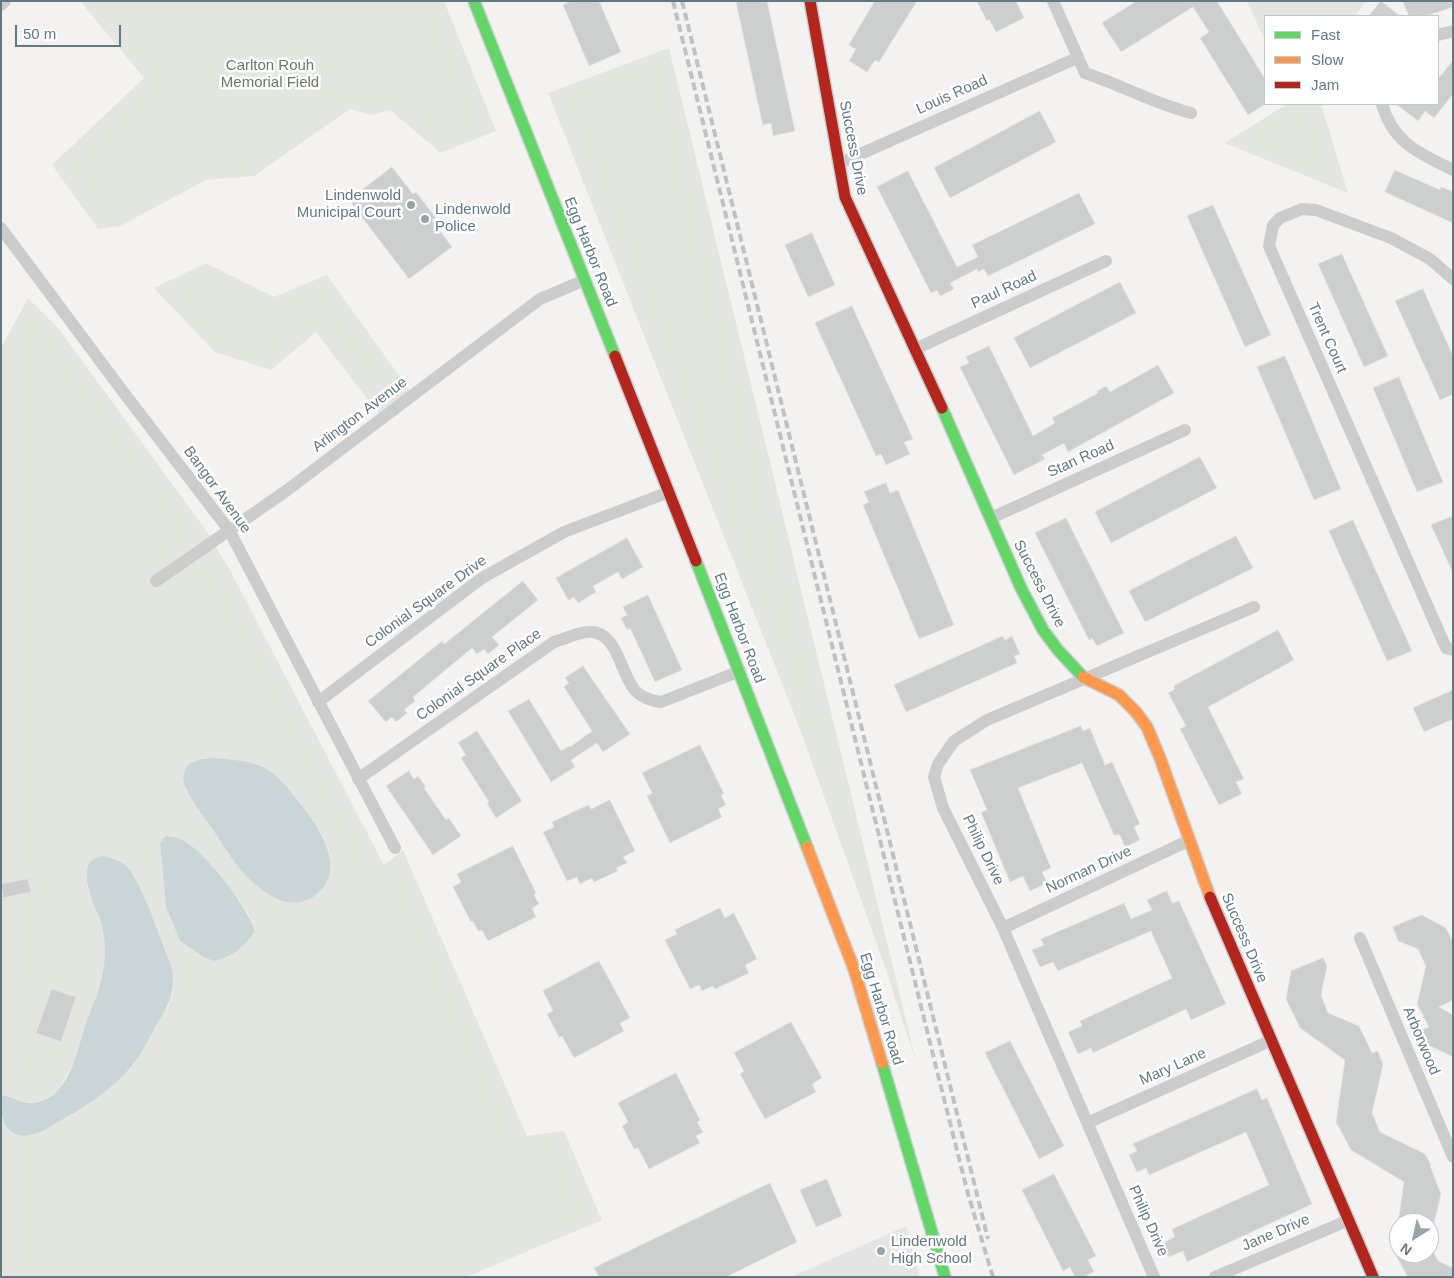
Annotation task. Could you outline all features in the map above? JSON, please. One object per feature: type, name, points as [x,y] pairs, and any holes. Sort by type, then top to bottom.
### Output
[{"type":"street","points":[[1,5],[5,1]]},
{"type":"street","name":"Egg Harbor Road","points":[[474,1],[740,671],[854,969],[945,1277]]},
{"type":"street","name":"Success Drive","points":[[810,1],[846,197],[968,464],[1021,588],[1043,630],[1058,650],[1084,678],[1119,696],[1136,712],[1147,727],[1210,898],[1374,1277]]},
{"type":"street","points":[[1053,1],[1085,73],[1191,113]]},
{"type":"street","points":[[1439,34],[1453,31]]},
{"type":"street","name":"Louis Road","points":[[840,163],[1077,58]]},
{"type":"street","points":[[1382,105],[1386,120],[1407,144],[1453,170]]},
{"type":"street","name":"Trent Court","points":[[1450,649],[1269,246],[1273,225],[1280,218],[1290,213],[1302,209],[1316,210],[1391,238],[1430,258],[1453,279]]},
{"type":"street","name":"Bangor Avenue","points":[[1,228],[229,530],[395,848]]},
{"type":"street","name":"Paul Road","points":[[915,349],[1106,261]]},
{"type":"street","name":"Arlington Avenue","points":[[156,580],[286,491],[540,299],[585,280]]},
{"type":"street","name":"Stan Road","points":[[991,518],[1185,430]]},
{"type":"street","name":"Colonial Square Drive","points":[[318,702],[482,578],[564,532],[669,492]]},
{"type":"street","name":"Philip Drive","points":[[1154,1277],[1003,928],[943,808],[934,777],[938,764],[954,741],[987,720],[1254,606]]},
{"type":"street","name":"Colonial Square Place","points":[[358,780],[554,642],[588,632],[599,633],[610,641],[634,690],[649,700],[661,702],[740,671]]},
{"type":"street","name":"Norman Drive","points":[[1003,928],[1190,840]]},
{"type":"street","name":"Arborwood","points":[[1360,938],[1453,1157]]},
{"type":"street","name":"Mary Lane","points":[[1087,1123],[1272,1040]]},
{"type":"street","name":"Jane Drive","points":[[1215,1277],[1349,1220]]},
{"type":"shaded area","points":[[211,758],[230,759],[254,764],[274,774],[286,785],[313,820],[325,841],[331,864],[325,885],[316,895],[299,902],[282,901],[262,890],[239,868],[195,804],[184,783],[183,776],[191,763]]},
{"type":"shaded area","points":[[166,836],[182,840],[202,855],[225,881],[244,908],[255,931],[247,942],[233,954],[214,961],[205,958],[180,941],[166,907],[160,843]]},
{"type":"shaded area","points":[[103,856],[127,867],[138,885],[171,965],[173,983],[171,997],[165,1011],[135,1062],[109,1089],[89,1104],[42,1131],[31,1135],[19,1135],[9,1130],[6,1126],[1,1112],[1,1096],[34,1103],[47,1099],[58,1090],[65,1081],[73,1064],[99,988],[104,962],[105,941],[100,920],[91,897],[87,873],[91,861]]},
{"type":"shaded area","name":"Lindenwold High School","points":[[906,1226],[920,1277],[791,1277]]},
{"type":"green space","name":"Carlton Rouh Memorial Field","points":[[80,1],[444,1],[496,131],[441,153],[390,110],[371,115],[350,109],[254,176],[206,180],[120,226],[98,229],[52,165],[144,78]]},
{"type":"green space","points":[[1247,1],[1366,1],[1356,15],[1264,15],[1264,39]]},
{"type":"green space","points":[[669,48],[916,1061],[884,964],[798,724],[548,93]]},
{"type":"green space","points":[[1285,105],[1321,105],[1348,193],[1225,143]]},
{"type":"green space","points":[[206,263],[274,297],[327,275],[413,395],[382,418],[316,332],[271,370],[215,352],[154,288]]},
{"type":"green space","points":[[28,298],[59,329],[205,529],[230,570],[384,865],[403,850],[527,1136],[564,1131],[602,1220],[466,1277],[1,1277],[1,1117],[14,1133],[33,1134],[75,1113],[116,1083],[139,1058],[171,1000],[173,981],[167,953],[137,882],[87,885],[104,934],[106,956],[102,980],[74,1062],[59,1089],[47,1099],[25,1104],[6,1096],[1,1096],[1,348]],"holes":[[[211,758],[236,761],[259,767],[278,778],[291,791],[313,820],[329,851],[330,872],[326,883],[319,893],[277,899],[247,877],[207,822],[191,762]],[[160,843],[211,864],[240,901],[255,931],[240,949],[214,961],[205,958],[180,941],[166,907]]]},
{"type":"building","points":[[571,1],[599,1],[621,52],[589,66],[563,5]]},
{"type":"building","points":[[736,1],[767,1],[795,131],[773,136],[771,123],[763,125]]},
{"type":"building","points":[[875,1],[917,1],[879,62],[875,60],[867,72],[849,61],[856,49],[849,45]]},
{"type":"building","points":[[977,1],[1016,1],[1024,18],[996,32],[989,19],[987,21]]},
{"type":"building","points":[[1137,1],[1217,1],[1264,77],[1264,105],[1248,115],[1200,38],[1209,32],[1193,7],[1121,52],[1102,23]]},
{"type":"building","points":[[1381,1],[1399,15],[1370,15]]},
{"type":"building","points":[[1403,1],[1453,1],[1453,7],[1429,15],[1409,15]]},
{"type":"building","points":[[1453,61],[1453,94],[1434,118],[1425,111],[1418,121],[1397,105],[1439,105],[1439,78]]},
{"type":"building","points":[[1040,111],[1056,142],[950,198],[934,168]]},
{"type":"building","points":[[392,167],[413,194],[416,192],[436,218],[432,220],[452,247],[409,279],[349,200]]},
{"type":"building","points":[[1395,170],[1440,190],[1441,187],[1453,192],[1453,223],[1385,192]]},
{"type":"building","points":[[908,171],[957,267],[978,257],[972,245],[1079,193],[1095,224],[988,276],[984,269],[978,272],[977,269],[950,283],[954,289],[940,296],[937,290],[931,293],[877,187]]},
{"type":"building","points":[[1213,205],[1271,335],[1245,347],[1187,216]]},
{"type":"building","points":[[812,233],[835,285],[808,297],[785,245]]},
{"type":"building","points":[[1342,254],[1388,356],[1364,367],[1318,264]]},
{"type":"building","points":[[1120,282],[1136,313],[1030,368],[1014,338]]},
{"type":"building","points":[[1423,289],[1453,356],[1453,394],[1440,400],[1395,301]]},
{"type":"building","points":[[852,306],[913,439],[904,442],[910,454],[886,465],[881,454],[876,456],[815,323]]},
{"type":"building","points":[[989,346],[1033,436],[1055,423],[1052,418],[1098,393],[1097,391],[1106,386],[1110,392],[1158,365],[1174,393],[1068,452],[1064,443],[1042,455],[1045,459],[1014,475],[960,367],[969,363],[966,357]]},
{"type":"building","points":[[1285,356],[1341,489],[1314,500],[1257,367]]},
{"type":"building","points":[[1399,377],[1443,482],[1417,492],[1373,388]]},
{"type":"building","points":[[1200,457],[1217,488],[1111,543],[1095,512]]},
{"type":"building","points":[[886,483],[890,493],[898,490],[954,625],[919,639],[863,505],[869,502],[864,492]]},
{"type":"building","points":[[1453,516],[1453,573],[1431,525]]},
{"type":"building","points":[[1066,518],[1124,633],[1097,646],[1092,638],[1089,640],[1035,533]]},
{"type":"building","points":[[1353,520],[1412,651],[1387,661],[1329,531]]},
{"type":"building","points":[[1236,536],[1253,568],[1145,622],[1129,591]]},
{"type":"building","points":[[627,538],[643,567],[622,579],[618,572],[593,586],[596,592],[578,603],[574,597],[568,600],[556,578]]},
{"type":"building","points":[[523,581],[538,600],[492,637],[499,645],[488,654],[484,649],[477,654],[472,648],[413,697],[415,701],[404,710],[407,713],[396,722],[392,717],[386,722],[368,701],[442,641],[444,644]]},
{"type":"building","points":[[648,595],[682,670],[655,682],[630,628],[627,630],[621,618],[627,615],[623,607]]},
{"type":"building","points":[[1278,630],[1294,660],[1208,707],[1244,779],[1236,782],[1242,794],[1219,805],[1180,729],[1186,726],[1168,693],[1175,689],[1174,686]]},
{"type":"building","points":[[1003,636],[1005,640],[1012,636],[1020,654],[1014,656],[1017,663],[906,712],[894,685]]},
{"type":"building","points":[[583,666],[630,734],[603,752],[597,743],[571,760],[575,767],[551,782],[508,711],[529,699],[561,751],[570,747],[592,731],[564,687],[569,683],[565,678]]},
{"type":"building","points":[[1453,690],[1453,719],[1424,732],[1413,708]]},
{"type":"building","points":[[1081,726],[1083,731],[1090,728],[1105,765],[1112,762],[1140,824],[1134,827],[1140,840],[1125,847],[1120,835],[1114,835],[1082,763],[1018,788],[1051,868],[1042,872],[1047,883],[1030,891],[1023,876],[1010,882],[981,812],[987,810],[970,770]]},
{"type":"building","points":[[477,731],[522,801],[496,818],[487,803],[489,802],[461,758],[466,755],[458,743]]},
{"type":"building","points":[[700,745],[724,794],[721,795],[726,805],[718,809],[722,817],[670,843],[647,796],[652,793],[642,773]]},
{"type":"building","points":[[409,771],[414,779],[418,776],[446,820],[449,818],[461,836],[433,855],[386,786]]},
{"type":"building","points":[[610,800],[635,851],[623,857],[627,863],[616,868],[618,871],[594,882],[592,878],[580,884],[577,877],[567,881],[543,832],[554,827],[552,822],[588,805],[591,809]]},
{"type":"building","points":[[513,846],[536,893],[534,895],[539,904],[532,908],[536,917],[488,941],[482,930],[478,931],[473,921],[471,922],[453,887],[461,882],[457,874]]},
{"type":"building","points":[[28,879],[31,892],[3,898],[1,884]]},
{"type":"building","points":[[1167,891],[1172,903],[1179,901],[1226,1004],[1191,1020],[1186,1009],[1093,1053],[1091,1048],[1078,1054],[1068,1032],[1082,1026],[1080,1021],[1172,978],[1151,931],[1058,971],[1053,962],[1040,967],[1032,950],[1044,945],[1041,939],[1124,903],[1131,919],[1152,910],[1147,900]]},
{"type":"building","points":[[720,908],[725,918],[734,913],[757,959],[745,965],[749,973],[715,989],[713,986],[702,991],[699,985],[690,989],[665,940],[677,934],[675,930]]},
{"type":"building","points":[[1422,915],[1446,928],[1453,942],[1453,1000],[1439,1007],[1453,1015],[1453,1057],[1428,1045],[1420,1031],[1429,1027],[1417,1004],[1426,966],[1418,949],[1398,941],[1393,927]]},
{"type":"building","points":[[1323,958],[1327,966],[1321,995],[1328,1013],[1359,1026],[1372,1053],[1378,1051],[1383,1065],[1372,1113],[1380,1132],[1425,1154],[1441,1194],[1436,1213],[1399,1213],[1404,1182],[1351,1150],[1336,1122],[1345,1060],[1300,1028],[1286,999],[1291,971]]},
{"type":"building","points":[[599,961],[630,1018],[620,1023],[624,1031],[574,1058],[562,1036],[559,1037],[547,1014],[553,1011],[543,991]]},
{"type":"building","points":[[52,989],[76,997],[61,1042],[36,1033]]},
{"type":"building","points":[[791,1022],[822,1078],[812,1084],[816,1092],[765,1119],[740,1074],[744,1071],[734,1053]]},
{"type":"building","points":[[1010,1041],[1064,1146],[1039,1159],[985,1053]]},
{"type":"building","points":[[676,1073],[700,1120],[697,1122],[703,1132],[696,1136],[700,1143],[649,1169],[638,1148],[634,1149],[622,1126],[628,1122],[618,1103]]},
{"type":"building","points":[[1257,1089],[1262,1100],[1267,1098],[1312,1204],[1187,1262],[1183,1251],[1169,1257],[1163,1243],[1175,1237],[1172,1229],[1269,1185],[1246,1132],[1149,1175],[1146,1168],[1137,1172],[1129,1155],[1137,1151],[1133,1144]]},
{"type":"building","points":[[1054,1174],[1096,1256],[1088,1260],[1094,1272],[1083,1277],[1075,1277],[1070,1267],[1063,1271],[1022,1190]]},
{"type":"building","points":[[827,1179],[842,1216],[816,1227],[800,1190]]},
{"type":"building","points":[[770,1183],[797,1242],[726,1277],[599,1277],[594,1268]]},
{"type":"building","points":[[1439,1261],[1453,1268],[1453,1277],[1408,1277],[1400,1263],[1439,1263]]},
{"type":"railway","points":[[673,1],[938,1075],[968,1194],[993,1277]]},
{"type":"railway","points":[[682,1],[988,1239]]},
{"type":"traffic: fast","points":[[474,1],[615,356]]},
{"type":"traffic: fast","points":[[942,408],[1021,588],[1043,630],[1058,650],[1083,677]]},
{"type":"traffic: fast","points":[[696,561],[807,847]]},
{"type":"traffic: fast","points":[[882,1063],[945,1277]]},
{"type":"traffic: slow","points":[[1083,677],[1119,695],[1136,712],[1147,727],[1210,897]]},
{"type":"traffic: slow","points":[[807,847],[854,969],[882,1063]]},
{"type":"traffic: jam","points":[[810,1],[845,197],[942,408]]},
{"type":"traffic: jam","points":[[615,356],[696,561]]},
{"type":"traffic: jam","points":[[1210,897],[1373,1277]]},
{"type":"place","name":"Lindenwold Municipal Court","points":[[411,205]]},
{"type":"place","name":"Lindenwold Police","points":[[425,219]]},
{"type":"place","name":"Lindenwold High School","points":[[881,1251]]}]
